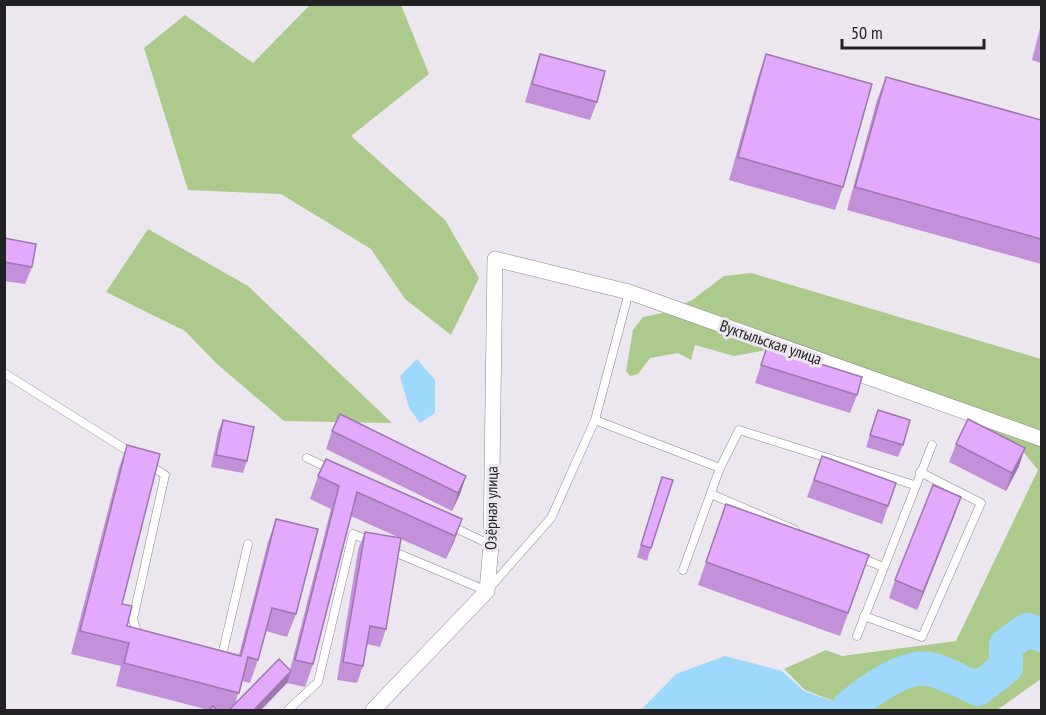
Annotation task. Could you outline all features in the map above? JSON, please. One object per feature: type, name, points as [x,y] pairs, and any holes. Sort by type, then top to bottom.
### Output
[{"type":"street","name":"Вуктыльская улица","points":[[495,259],[629,292],[1041,439]]},
{"type":"street","name":"Озёрная улица","points":[[487,591],[491,545],[495,259]]},
{"type":"street","points":[[373,711],[487,591]]},
{"type":"lane","points":[[384,547],[487,591],[551,518],[595,420],[629,292]]},
{"type":"lane","points":[[4,373],[165,475],[133,619],[140,644]]},
{"type":"lane","points":[[595,420],[720,468]]},
{"type":"lane","points":[[683,570],[720,468],[739,430],[914,485]]},
{"type":"lane","points":[[857,636],[914,485],[932,445]]},
{"type":"lane","points":[[308,458],[340,473]]},
{"type":"lane","points":[[864,616],[922,637],[981,503],[920,472]]},
{"type":"lane","points":[[711,494],[808,535]]},
{"type":"lane","points":[[437,519],[491,545]]},
{"type":"lane","points":[[288,711],[318,682],[353,534],[374,543]]},
{"type":"lane","points":[[208,662],[220,665],[248,544]]},
{"type":"lane","points":[[851,553],[883,567]]},
{"type":"green space","points":[[310,5],[401,5],[429,74],[351,136],[445,220],[479,278],[451,335],[405,299],[371,249],[281,194],[188,190],[144,48],[185,15],[253,63]]},
{"type":"green space","points":[[148,229],[248,286],[392,423],[284,421],[217,364],[185,331],[106,292]]},
{"type":"green space","points":[[751,273],[1041,359],[1041,679],[997,710],[849,710],[849,707],[805,690],[784,669],[826,650],[842,656],[956,641],[1038,470],[1025,454],[981,423],[766,350],[734,356],[695,345],[691,360],[678,353],[650,358],[638,374],[630,376],[626,371],[633,330],[643,317],[667,312],[692,300],[724,276]]},
{"type":"water","points":[[417,359],[435,380],[435,413],[420,423],[409,408],[400,376]]},
{"type":"water","points":[[725,656],[782,671],[804,691],[849,707],[847,710],[641,710],[676,674]]},
{"type":"building","points":[[540,54],[605,71],[597,102],[532,84]]},
{"type":"building","points":[[766,54],[872,84],[843,187],[738,157]]},
{"type":"building","points":[[886,77],[1041,120],[1041,239],[855,187]]},
{"type":"building","points":[[4,238],[36,244],[32,267],[4,262]]},
{"type":"building","points":[[767,347],[862,377],[857,395],[761,365]]},
{"type":"building","points":[[878,410],[910,420],[903,445],[870,435]]},
{"type":"building","points":[[340,414],[466,476],[458,493],[332,431]]},
{"type":"building","points":[[968,419],[1025,448],[1012,473],[956,444]]},
{"type":"building","points":[[223,420],[254,427],[247,461],[216,455]]},
{"type":"building","points":[[127,445],[160,454],[122,604],[132,606],[127,626],[241,656],[276,519],[318,529],[296,614],[272,608],[258,660],[248,657],[239,693],[124,663],[129,643],[80,631]]},
{"type":"building","points":[[822,456],[896,483],[888,506],[814,480]]},
{"type":"building","points":[[326,459],[462,519],[455,536],[357,492],[313,664],[295,660],[339,486],[318,476]]},
{"type":"building","points":[[662,477],[673,480],[651,548],[641,545]]},
{"type":"building","points":[[933,485],[961,497],[923,592],[895,580]]},
{"type":"building","points":[[726,504],[869,555],[848,613],[706,562]]},
{"type":"building","points":[[365,532],[401,538],[386,629],[370,626],[363,666],[343,662]]},
{"type":"building","points":[[279,659],[291,671],[253,711],[228,711]]},
{"type":"building","points":[[213,706],[218,711],[208,711]]},
{"type":"waterway","points":[[849,707],[897,675],[919,669],[941,673],[978,689],[1006,667],[1006,645],[1027,630],[1042,635]]}]
